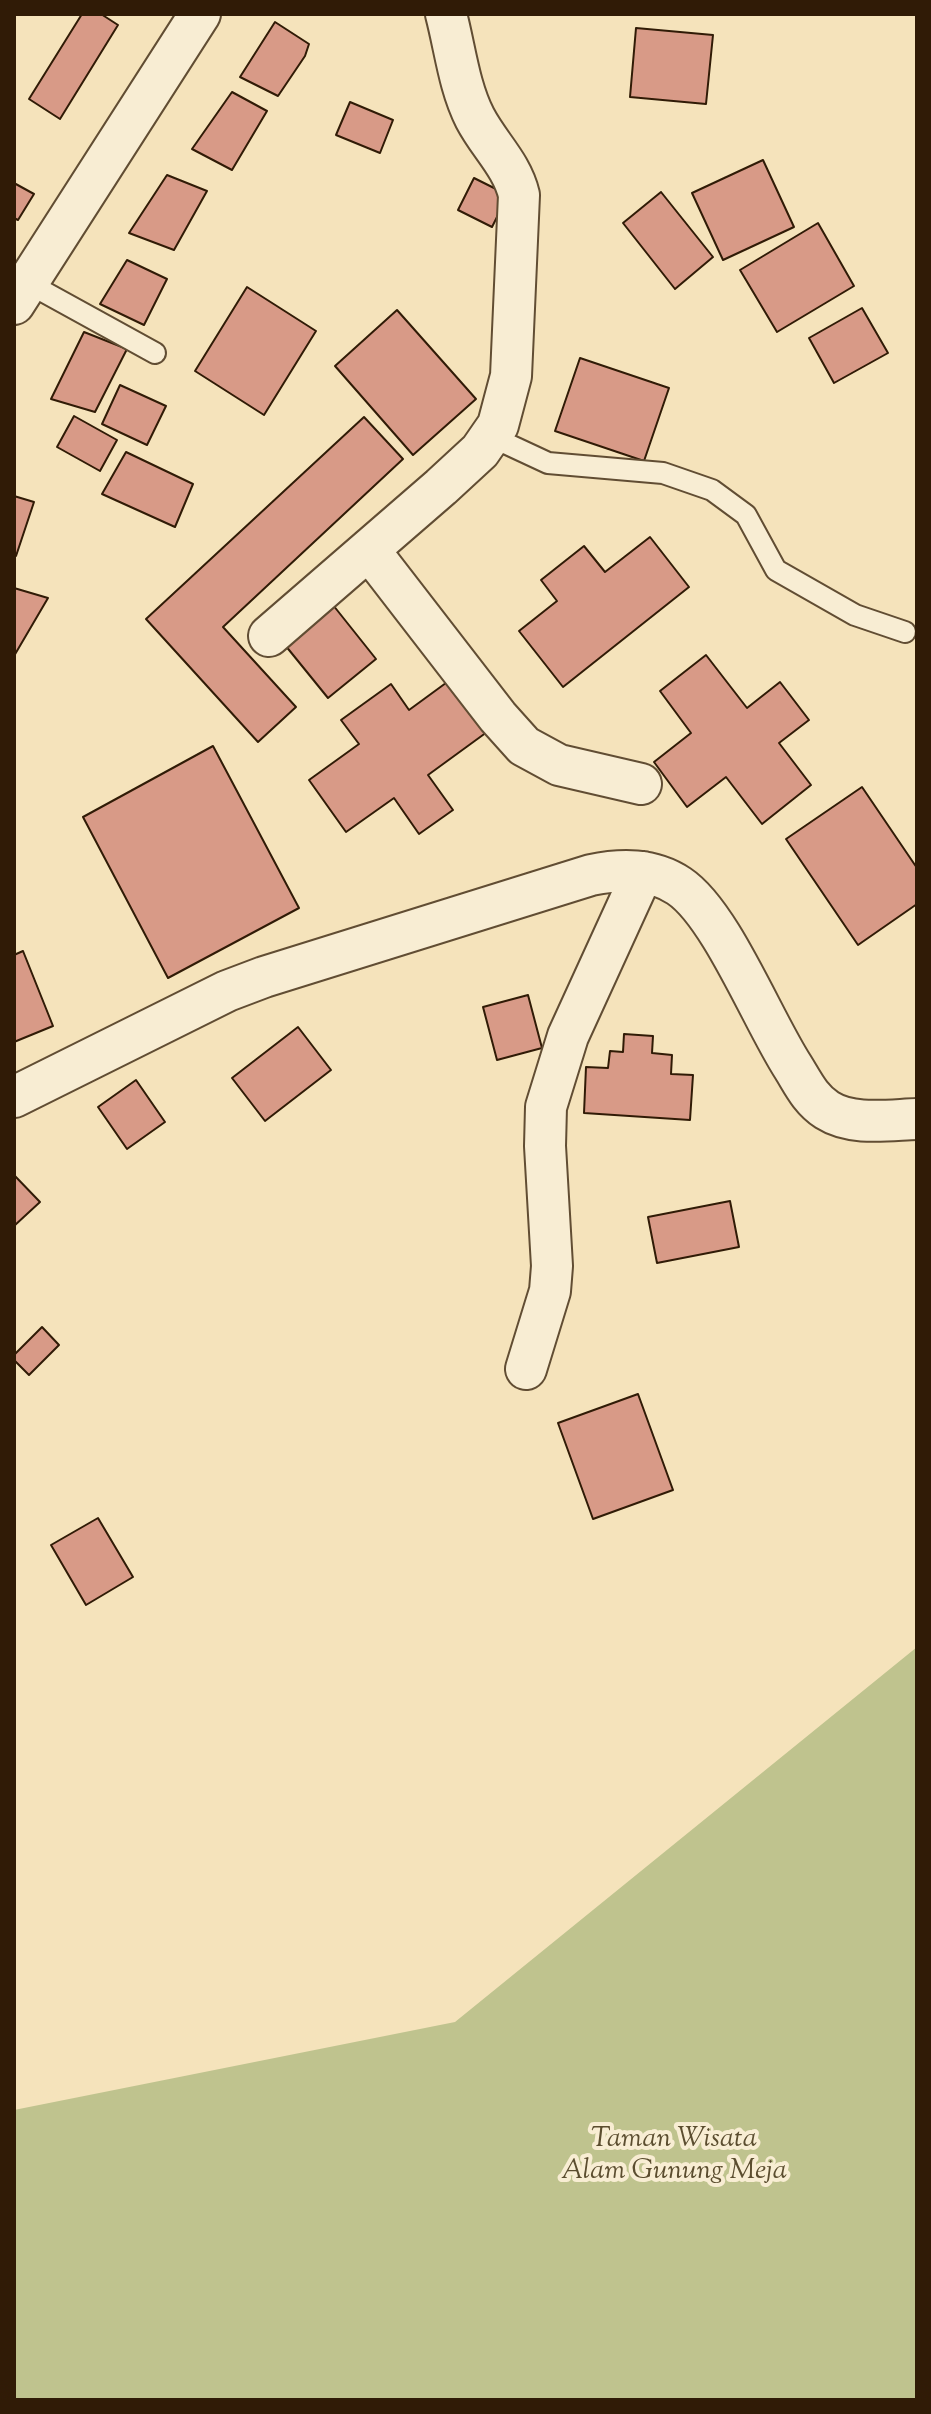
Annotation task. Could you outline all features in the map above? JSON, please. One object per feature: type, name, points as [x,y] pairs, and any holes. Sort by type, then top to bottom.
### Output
[{"type":"street","points":[[18,287],[200,14]]},
{"type":"street","points":[[269,636],[441,487],[480,451],[498,425],[511,376],[520,204],[510,170],[476,120],[467,100],[446,14]]},
{"type":"street","points":[[369,550],[498,717],[524,746],[559,765],[641,784]]},
{"type":"street","points":[[14,1097],[227,991],[277,972],[610,871],[643,872],[671,881],[695,899],[722,938],[775,1039],[815,1101],[829,1112],[852,1119],[917,1119]]},
{"type":"street","points":[[526,1369],[550,1291],[552,1266],[545,1146],[546,1107],[568,1036],[643,872]]},
{"type":"lane","points":[[18,287],[155,353]]},
{"type":"lane","points":[[490,436],[548,463],[663,473],[712,490],[746,515],[776,570],[855,615],[905,632]]},
{"type":"green space","name":"Taman Wisata Alam Gunung Meja","points":[[917,1647],[917,2400],[14,2400],[14,2110],[455,2022]]},
{"type":"building","points":[[82,14],[101,14],[118,25],[60,119],[29,99]]},
{"type":"building","points":[[275,22],[309,44],[305,56],[278,96],[240,77]]},
{"type":"building","points":[[636,28],[713,35],[706,104],[630,97]]},
{"type":"building","points":[[232,92],[267,111],[232,170],[192,149]]},
{"type":"building","points":[[350,102],[393,120],[380,153],[336,135]]},
{"type":"building","points":[[763,160],[794,227],[723,260],[692,193]]},
{"type":"building","points":[[167,175],[207,191],[174,250],[129,233]]},
{"type":"building","points":[[474,178],[508,195],[492,227],[458,210]]},
{"type":"building","points":[[14,183],[34,194],[18,220],[14,218]]},
{"type":"building","points":[[661,192],[713,257],[675,289],[623,223]]},
{"type":"building","points":[[818,223],[854,286],[777,332],[740,270]]},
{"type":"building","points":[[127,260],[167,279],[144,325],[100,304]]},
{"type":"building","points":[[247,287],[316,331],[264,415],[195,371]]},
{"type":"building","points":[[862,308],[888,353],[834,383],[809,338]]},
{"type":"building","points":[[397,310],[476,399],[413,455],[335,366]]},
{"type":"building","points":[[84,332],[127,349],[95,412],[51,399]]},
{"type":"building","points":[[580,358],[669,388],[644,461],[555,431]]},
{"type":"building","points":[[120,385],[166,406],[147,445],[102,424]]},
{"type":"building","points":[[74,416],[117,440],[100,471],[57,447]]},
{"type":"building","points":[[364,417],[403,459],[223,627],[296,707],[258,742],[146,619]]},
{"type":"building","points":[[126,452],[193,484],[175,527],[102,494]]},
{"type":"building","points":[[14,496],[34,502],[16,556],[14,556]]},
{"type":"building","points":[[650,537],[689,587],[563,687],[519,631],[557,601],[541,580],[584,546],[605,572]]},
{"type":"building","points":[[14,588],[48,598],[14,656]]},
{"type":"building","points":[[333,605],[376,659],[328,698],[285,645]]},
{"type":"building","points":[[706,655],[747,708],[780,682],[809,720],[779,743],[811,785],[762,824],[726,777],[687,807],[654,762],[691,733],[660,691]]},
{"type":"building","points":[[450,680],[487,732],[428,775],[453,810],[419,834],[394,798],[346,832],[309,780],[359,744],[341,720],[391,684],[409,710]]},
{"type":"building","points":[[213,746],[299,908],[168,978],[83,817]]},
{"type":"building","points":[[862,787],[917,868],[917,904],[858,945],[786,839]]},
{"type":"building","points":[[23,951],[53,1026],[14,1042],[14,955]]},
{"type":"building","points":[[528,995],[542,1048],[497,1060],[483,1007]]},
{"type":"building","points":[[298,1027],[331,1070],[265,1121],[232,1078]]},
{"type":"building","points":[[624,1034],[653,1036],[652,1053],[672,1055],[671,1074],[693,1075],[690,1120],[584,1113],[586,1067],[608,1068],[610,1051],[623,1052]]},
{"type":"building","points":[[136,1080],[165,1122],[127,1149],[98,1107]]},
{"type":"building","points":[[14,1175],[40,1202],[14,1226]]},
{"type":"building","points":[[730,1201],[739,1247],[657,1263],[648,1217]]},
{"type":"building","points":[[42,1327],[59,1345],[29,1375],[14,1360],[14,1355]]},
{"type":"building","points":[[638,1394],[673,1490],[593,1519],[558,1423]]},
{"type":"building","points":[[98,1518],[133,1577],[86,1605],[51,1545]]}]
